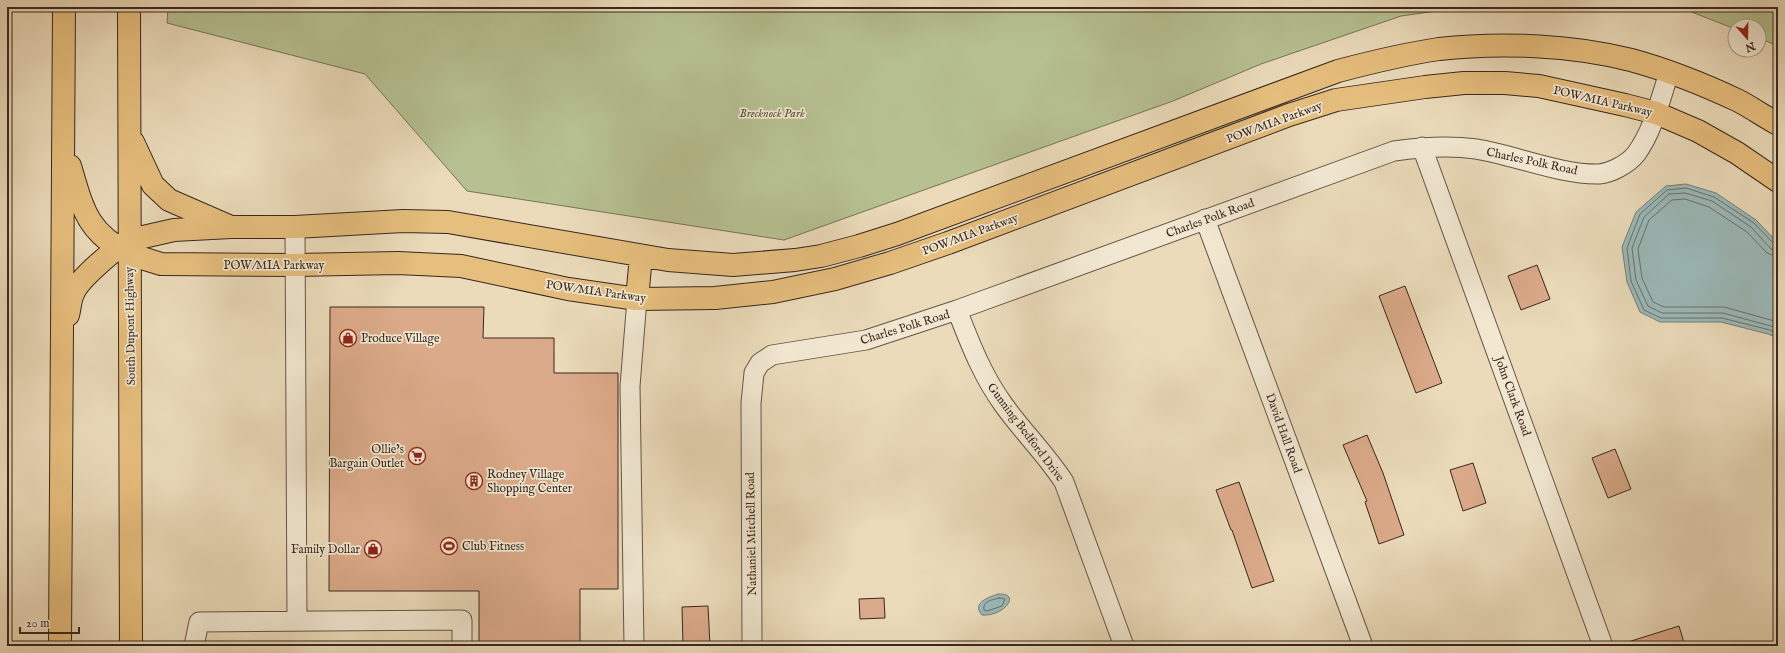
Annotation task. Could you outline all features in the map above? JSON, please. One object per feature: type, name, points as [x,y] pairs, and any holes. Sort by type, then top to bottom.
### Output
[{"type":"main road","points":[[60,646],[64,7]]},
{"type":"main road","name":"South Dupont Highway","points":[[129,7],[130,134],[125,247],[131,308],[131,646]]},
{"type":"main road","points":[[61,346],[73,292],[96,266],[125,247],[174,230],[231,227],[295,227],[403,221],[448,222],[641,256],[699,264],[733,265],[795,260],[859,246],[897,234],[1338,71],[1412,53],[1440,49],[1491,46],[1540,47],[1592,53],[1632,60],[1706,86],[1741,102],[1778,124]]},
{"type":"main road","name":"POW/MIA Parkway","points":[[125,247],[161,264],[295,265],[398,263],[461,266],[568,289],[637,299],[715,298],[773,292],[834,279],[948,244],[1289,114],[1336,100],[1425,86],[1464,83],[1505,83],[1539,86],[1656,113],[1698,131],[1737,153],[1778,181]]},
{"type":"main road","points":[[130,134],[153,185],[169,200],[231,227]]},
{"type":"main road","points":[[63,142],[82,207],[91,225],[125,247]]},
{"type":"main road","points":[[637,299],[641,256]]},
{"type":"street","name":"Charles Polk Road","points":[[750,422],[754,373],[760,363],[772,355],[866,340],[957,310],[1361,162],[1394,152],[1422,147],[1451,147],[1477,150],[1573,172],[1600,174],[1620,168],[1635,155],[1648,133],[1669,73]]},
{"type":"street","name":"John Clark Road","points":[[1422,147],[1603,646]]},
{"type":"street","name":"David Hall Road","points":[[1206,219],[1362,646]]},
{"type":"street","points":[[295,227],[297,621]]},
{"type":"street","points":[[634,646],[630,386],[637,299]]},
{"type":"street","name":"Gunning Bedford Drive","points":[[957,310],[986,380],[1003,405],[1052,463],[1064,482],[1124,646]]},
{"type":"street","name":"Nathaniel Mitchell Road","points":[[750,422],[752,646]]},
{"type":"street","points":[[194,646],[199,622],[462,620],[462,646]]},
{"type":"green space","name":"Brecknock Park","points":[[168,7],[1466,7],[1401,16],[1261,64],[1173,101],[784,240],[467,191],[365,74],[167,23]]},
{"type":"green space","points":[[1679,7],[1778,7],[1778,46],[1767,41],[1767,18],[1727,18],[1727,26]]},
{"type":"water","points":[[1686,184],[1716,193],[1756,220],[1778,243],[1778,338],[1721,322],[1660,322],[1640,312],[1627,282],[1622,247],[1636,212],[1666,186]]},
{"type":"water","points":[[998,594],[1009,597],[1007,605],[1003,609],[990,615],[982,615],[979,611],[979,607],[982,601]]},
{"type":"building","points":[[1537,265],[1550,299],[1521,310],[1508,276]]},
{"type":"building","points":[[1405,286],[1442,383],[1416,393],[1379,296]]},
{"type":"building","name":"Rodney Village Shopping Center","points":[[330,307],[484,307],[483,338],[554,338],[554,373],[618,373],[618,589],[580,589],[580,646],[479,646],[479,591],[329,591]]},
{"type":"building","points":[[1367,435],[1383,473],[1404,535],[1379,544],[1365,502],[1367,501],[1343,445]]},
{"type":"building","points":[[1615,449],[1631,489],[1608,498],[1592,458]]},
{"type":"building","points":[[1473,463],[1486,503],[1463,511],[1450,470]]},
{"type":"building","points":[[1239,482],[1274,581],[1252,588],[1232,530],[1216,490]]},
{"type":"building","points":[[884,598],[885,618],[860,619],[859,599]]},
{"type":"building","points":[[708,606],[710,646],[683,646],[682,607]]},
{"type":"building","points":[[1679,626],[1685,646],[1628,646],[1628,642]]},
{"type":"place","name":"Produce Village","points":[[348,338]]},
{"type":"place","name":"Ollie’s Bargain Outlet","points":[[417,456]]},
{"type":"place","name":"Rodney Village Shopping Center","points":[[474,481]]},
{"type":"place","name":"Club Fitness","points":[[449,546]]},
{"type":"place","name":"Family Dollar","points":[[373,549]]}]
